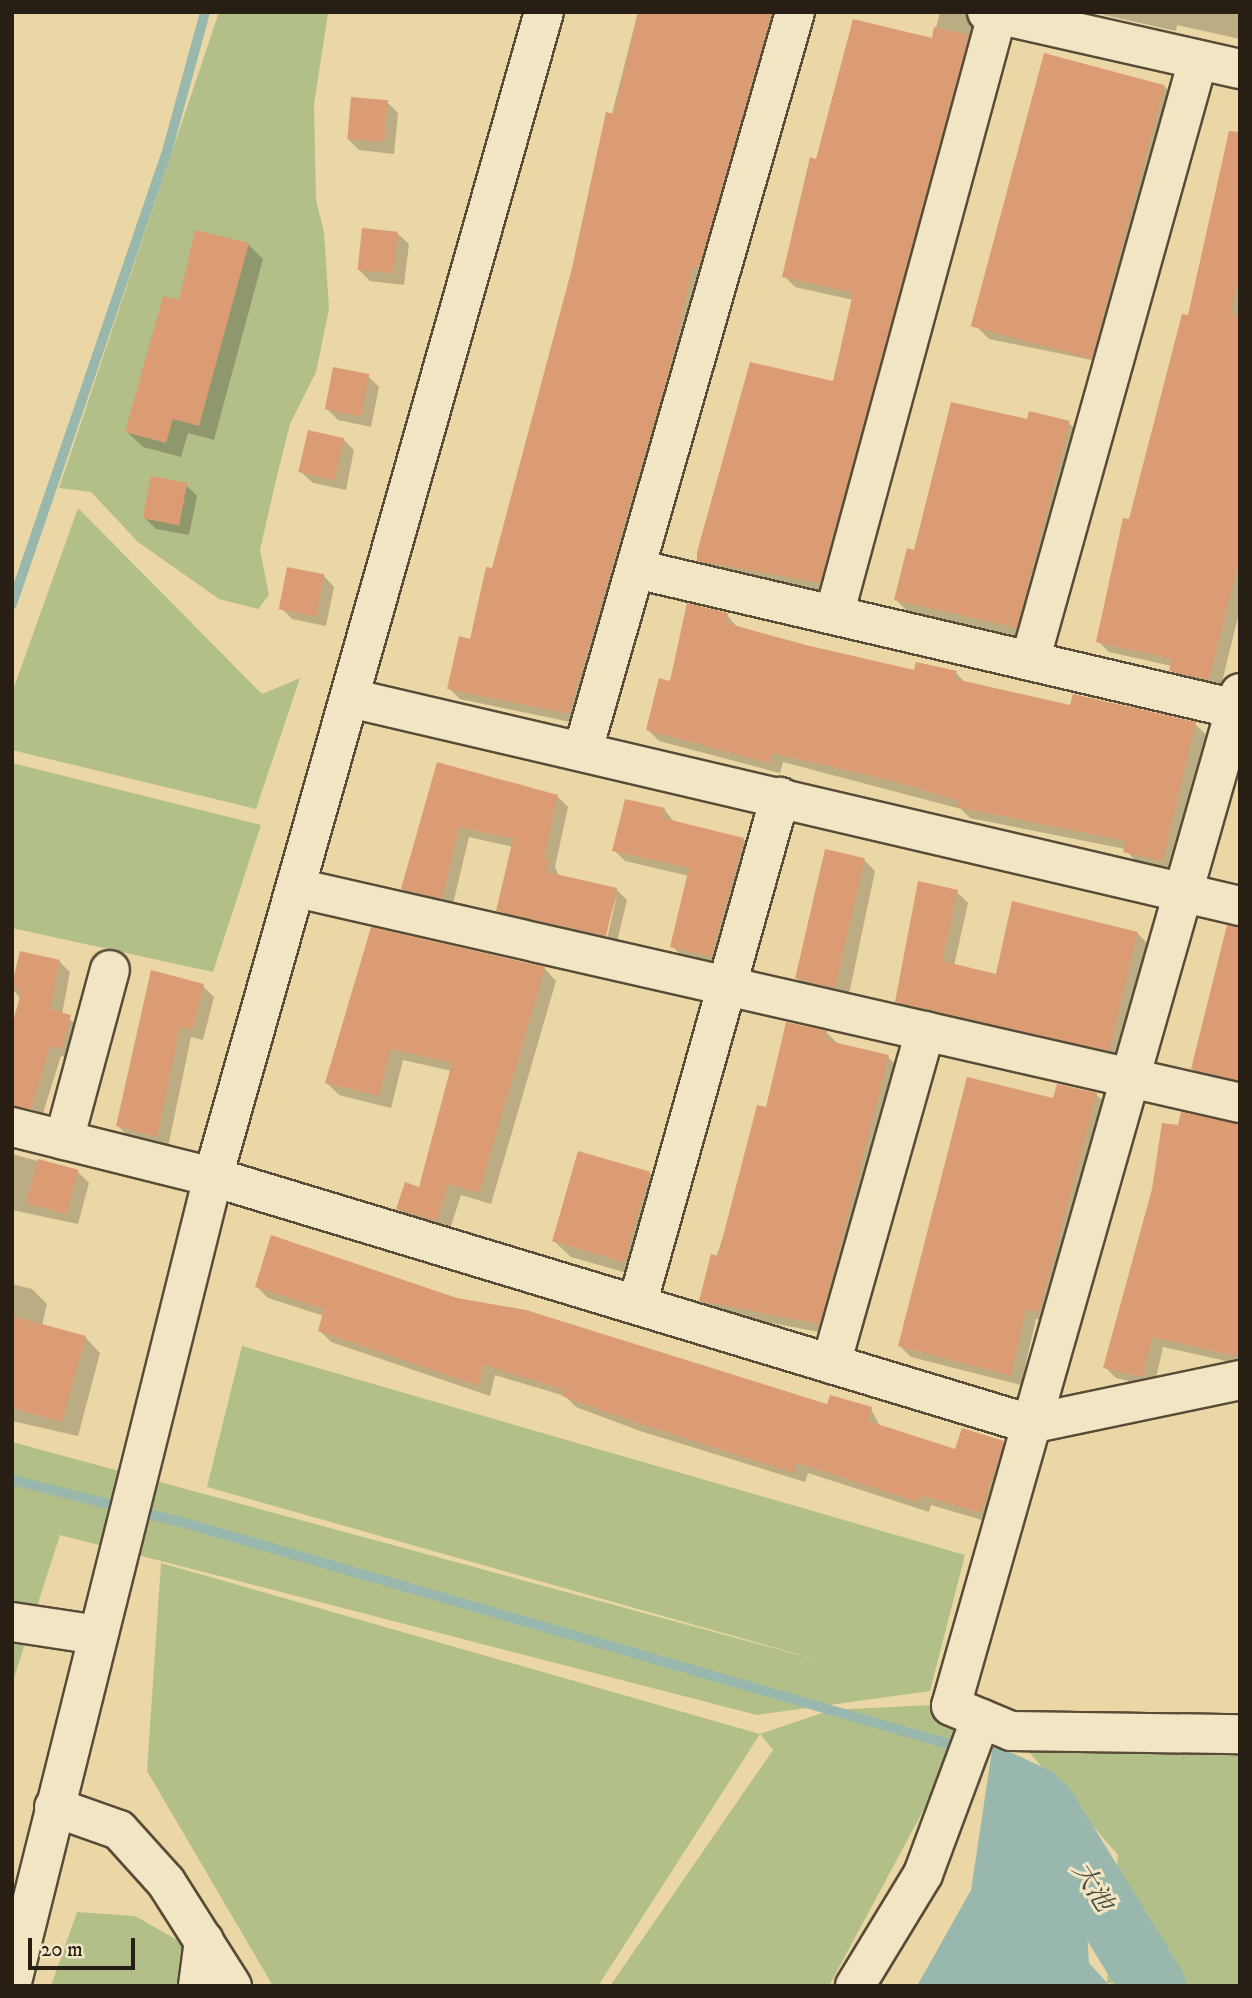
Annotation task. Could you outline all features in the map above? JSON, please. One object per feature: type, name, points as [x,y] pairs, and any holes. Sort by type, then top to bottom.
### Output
[{"type":"street","points":[[12,1982],[214,1177],[544,12]]},
{"type":"street","points":[[583,750],[795,12]]},
{"type":"street","points":[[834,615],[992,13],[1240,69]]},
{"type":"street","points":[[1030,661],[1198,60]]},
{"type":"street","points":[[636,569],[1030,661],[1238,704],[1181,892],[951,1706],[1011,1731],[1240,1734]]},
{"type":"street","points":[[350,698],[583,750],[1240,906]]},
{"type":"street","points":[[637,1305],[780,797]]},
{"type":"street","points":[[297,888],[1240,1103]]},
{"type":"street","points":[[64,1140],[110,970]]},
{"type":"street","points":[[831,1364],[925,1031]]},
{"type":"street","points":[[12,1127],[214,1177],[1030,1424],[1240,1380]]},
{"type":"street","points":[[12,1622],[97,1635]]},
{"type":"street","points":[[855,1986],[923,1874],[981,1718]]},
{"type":"street","points":[[54,1807],[119,1830],[166,1882],[232,1986]]},
{"type":"street","points":[[198,1986],[204,1940]]},
{"type":"green space","points":[[219,12],[328,14],[314,104],[316,200],[324,232],[329,309],[316,372],[290,424],[275,484],[260,550],[269,595],[258,609],[219,599],[138,542],[91,492],[59,488]]},
{"type":"green space","points":[[78,508],[262,694],[300,678],[256,809],[12,750],[12,693]]},
{"type":"green space","points":[[12,763],[261,825],[213,972],[12,928]]},
{"type":"green space","points":[[242,1346],[965,1555],[930,1691],[757,1715],[60,1535],[12,1684],[12,1442],[829,1663],[207,1487]]},
{"type":"green space","points":[[161,1563],[760,1734],[598,1986],[273,1986],[147,1771]]},
{"type":"green space","points":[[930,1705],[965,1712],[938,1783],[829,1986],[610,1986],[773,1750],[760,1734],[831,1710]]},
{"type":"green space","points":[[1011,1731],[1240,1740],[1240,1986],[1107,1983],[1118,1855]]},
{"type":"green space","points":[[77,1912],[135,1916],[179,1941],[201,1986],[51,1986]]},
{"type":"water","points":[[993,1744],[1055,1773],[1097,1837],[1085,1903],[1089,1963],[1110,1986],[917,1986],[971,1890]]},
{"type":"building","points":[[638,12],[772,12],[699,267],[693,266],[669,371],[569,714],[447,689],[459,636],[470,639],[486,567],[492,568],[572,268],[606,112],[614,114]]},
{"type":"building","points":[[853,19],[932,38],[934,27],[969,35],[820,583],[697,561],[697,552],[750,362],[833,381],[853,293],[782,277],[810,157],[816,159]]},
{"type":"building","points":[[1044,53],[1165,85],[1091,359],[971,326]]},
{"type":"building","points":[[351,97],[388,100],[384,142],[347,139]]},
{"type":"building","points":[[1229,131],[1240,132],[1240,274],[1230,314],[1240,315],[1240,557],[1209,680],[1169,671],[1172,659],[1096,642],[1123,518],[1129,519],[1182,314],[1188,315]]},
{"type":"building","points":[[362,228],[398,232],[393,274],[358,270]]},
{"type":"building","points":[[195,230],[249,243],[199,426],[173,419],[166,443],[125,432],[163,296],[179,300]]},
{"type":"building","points":[[333,367],[369,374],[361,416],[325,409]]},
{"type":"building","points":[[951,402],[1027,419],[1029,411],[1070,421],[1017,628],[894,600],[907,548],[914,550]]},
{"type":"building","points":[[308,430],[344,438],[334,480],[298,472]]},
{"type":"building","points":[[151,476],[187,483],[179,525],[143,518]]},
{"type":"building","points":[[287,567],[324,574],[316,616],[279,609]]},
{"type":"building","points":[[687,603],[728,613],[726,623],[806,645],[914,670],[916,662],[957,671],[955,679],[1070,705],[1073,694],[1196,722],[1163,861],[1123,852],[1125,841],[957,807],[959,801],[896,782],[772,753],[769,763],[646,730],[659,678],[670,681]]},
{"type":"building","points":[[437,762],[558,795],[544,858],[550,860],[547,872],[617,888],[606,936],[496,911],[513,839],[459,827],[442,899],[401,889]]},
{"type":"building","points":[[625,799],[665,808],[663,818],[744,838],[711,957],[670,947],[689,868],[612,851]]},
{"type":"building","points":[[825,849],[865,858],[835,988],[795,979]]},
{"type":"building","points":[[918,881],[958,890],[942,961],[996,974],[1012,901],[1138,932],[1109,1051],[895,1002]]},
{"type":"building","points":[[1227,925],[1240,927],[1240,1081],[1191,1069]]},
{"type":"building","points":[[371,927],[545,967],[479,1193],[448,1184],[437,1221],[396,1209],[405,1182],[419,1187],[452,1063],[391,1049],[379,1096],[325,1083]]},
{"type":"building","points":[[20,951],[60,960],[50,1009],[71,1015],[62,1049],[50,1046],[31,1109],[12,1106],[12,1025],[21,993],[12,984]]},
{"type":"building","points":[[151,970],[204,984],[192,1030],[180,1027],[157,1137],[116,1126]]},
{"type":"building","points":[[786,1022],[827,1031],[825,1040],[889,1055],[820,1324],[699,1301],[711,1254],[718,1256],[757,1105],[766,1107]]},
{"type":"building","points":[[967,1077],[1053,1098],[1057,1084],[1097,1093],[1039,1312],[1026,1309],[1011,1376],[898,1346]]},
{"type":"building","points":[[1181,1112],[1240,1124],[1240,1339],[1236,1356],[1152,1337],[1143,1377],[1103,1368],[1152,1189],[1162,1123],[1178,1125]]},
{"type":"building","points":[[578,1151],[650,1172],[624,1262],[552,1241]]},
{"type":"building","points":[[38,1159],[79,1170],[67,1214],[26,1203]]},
{"type":"building","points":[[271,1235],[457,1298],[526,1310],[827,1404],[830,1395],[872,1407],[868,1421],[955,1449],[962,1428],[1004,1441],[981,1513],[920,1495],[918,1502],[797,1463],[794,1473],[628,1420],[562,1396],[565,1390],[484,1365],[479,1386],[318,1331],[324,1309],[255,1287]]},
{"type":"building","points":[[12,1316],[86,1336],[62,1422],[12,1408]]},
{"type":"waterway","points":[[12,604],[166,155],[205,12]]},
{"type":"waterway","points":[[12,1480],[192,1525],[965,1749]]},
{"type":"waterway","name":"大池","points":[[1043,1807],[1153,1986]]}]
